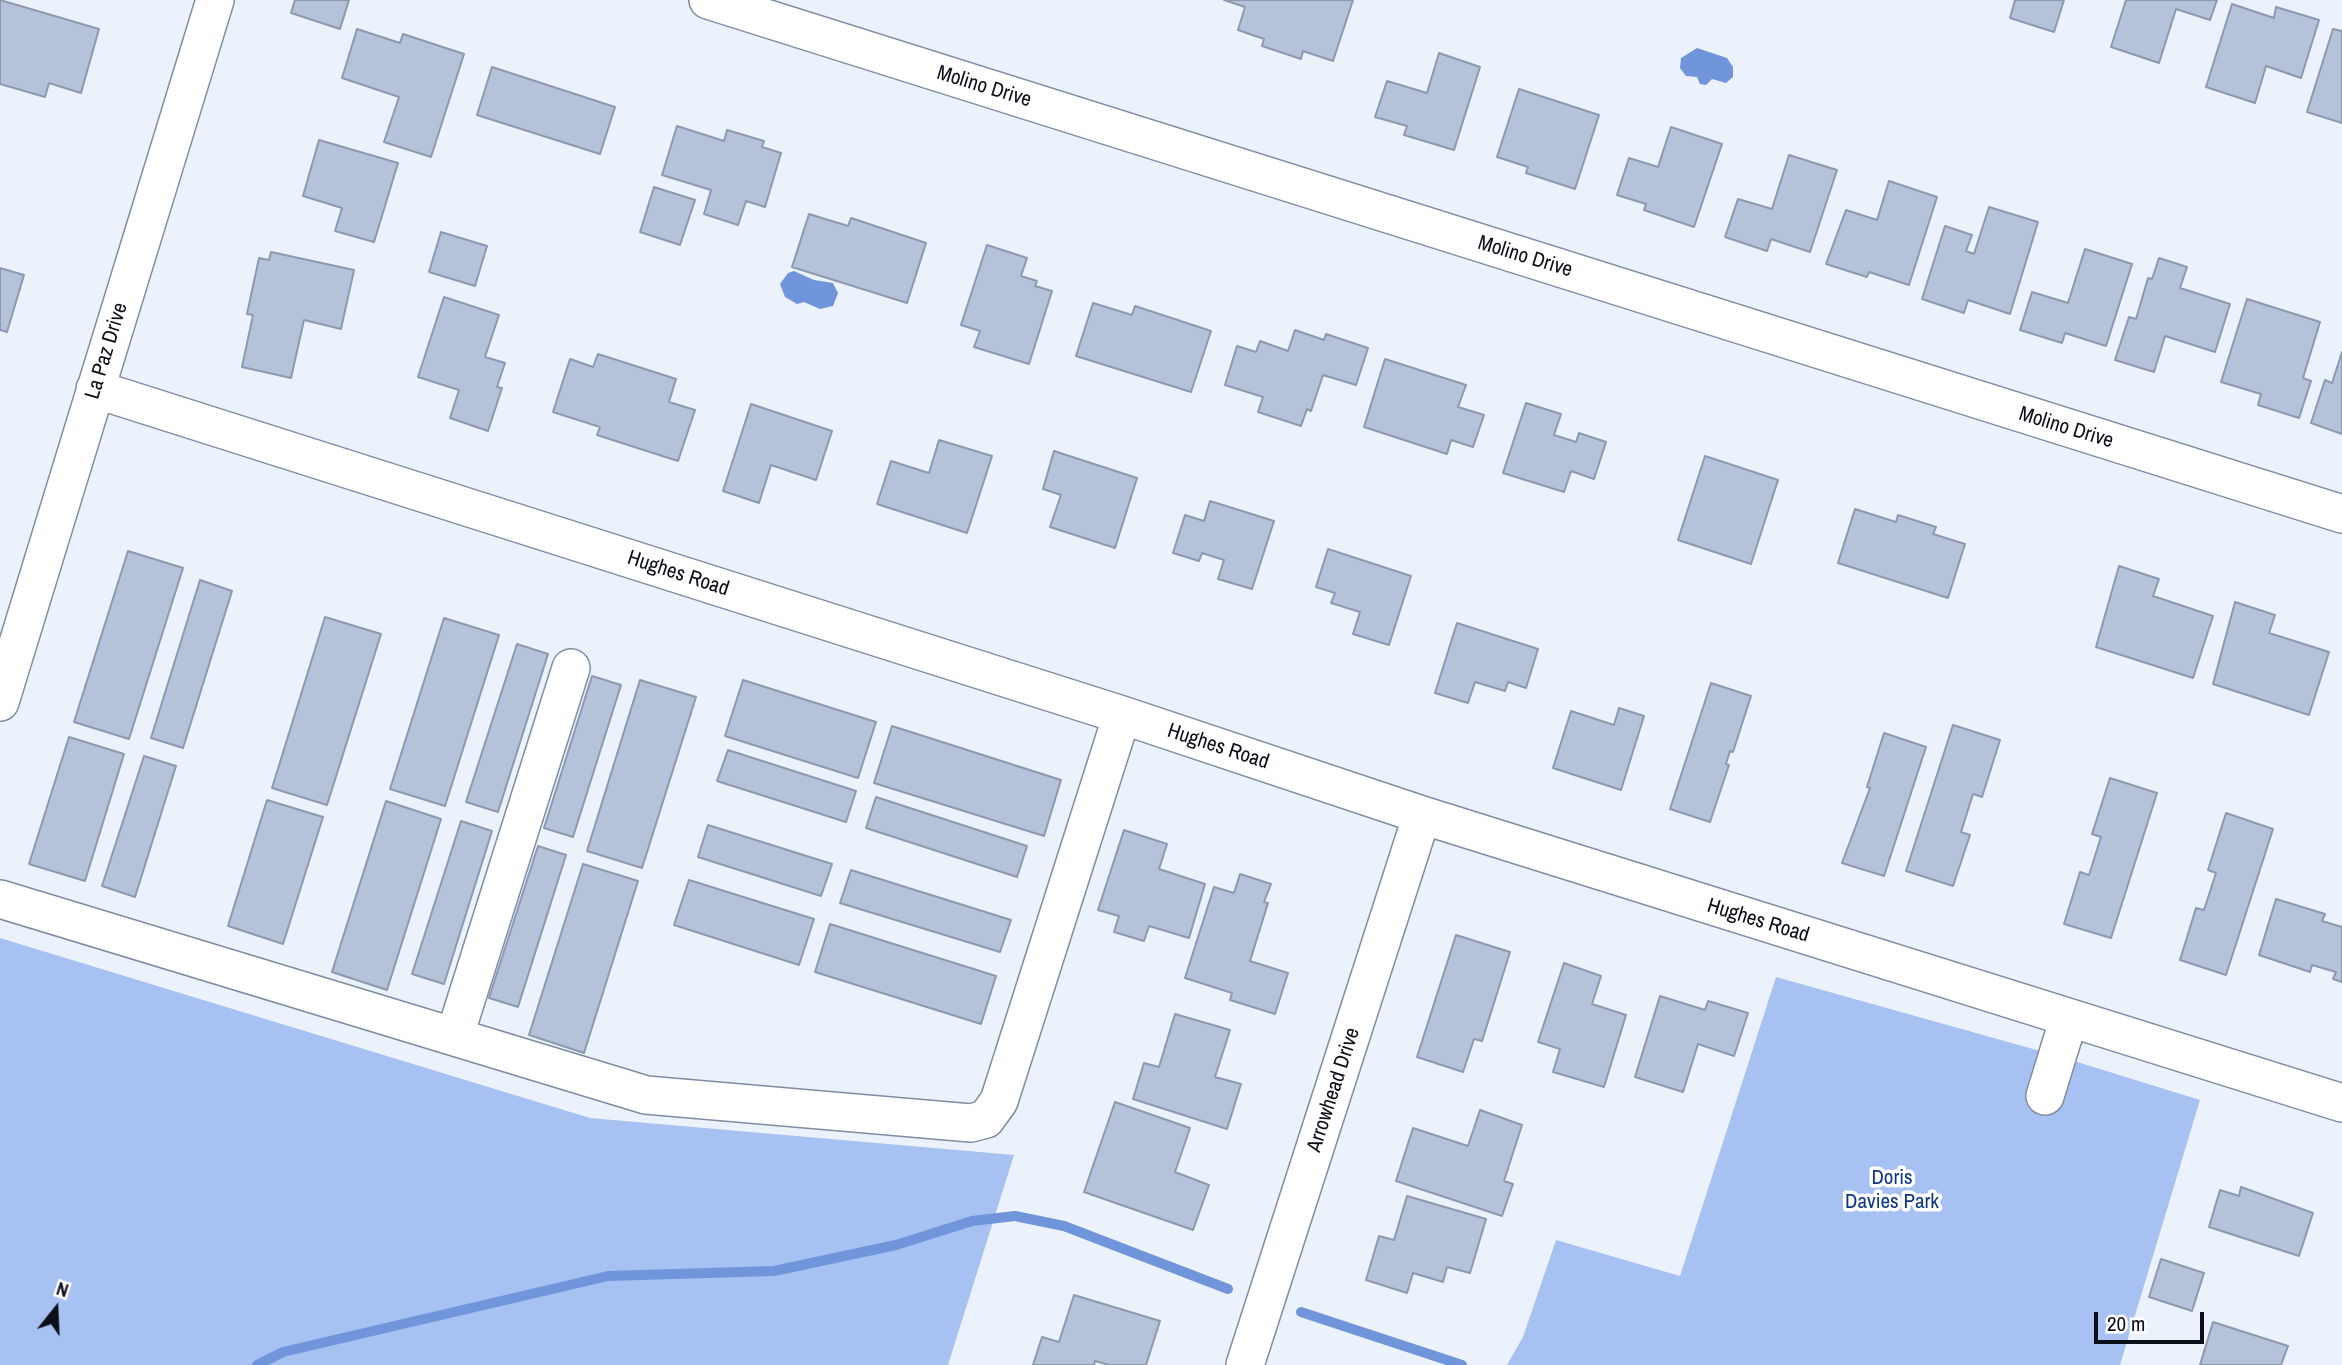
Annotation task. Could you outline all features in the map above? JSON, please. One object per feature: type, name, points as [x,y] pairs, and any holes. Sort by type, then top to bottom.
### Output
[{"type":"street","name":"La Paz Drive","points":[[0,702],[215,0]]},
{"type":"street","name":"Molino Drive","points":[[730,3],[2342,514]]},
{"type":"street","name":"Hughes Road","points":[[95,389],[1122,715],[1422,815],[2342,1104]]},
{"type":"street","points":[[455,1035],[571,668]]},
{"type":"street","points":[[0,899],[646,1095],[971,1123],[986,1119],[999,1101],[1122,715]]},
{"type":"street","name":"Arrowhead Drive","points":[[1245,1365],[1422,815]]},
{"type":"street","points":[[2045,1096],[2069,1018]]},
{"type":"green space","points":[[0,938],[590,1118],[1014,1155],[948,1365],[0,1365]]},
{"type":"green space","name":"Doris Davies Park","points":[[1776,977],[2058,1056],[2200,1100],[2120,1365],[1507,1365],[1523,1337],[1556,1240],[1680,1276]]},
{"type":"shaded area","points":[[1697,48],[1727,58],[1733,67],[1733,77],[1726,83],[1712,79],[1706,85],[1700,84],[1697,77],[1686,76],[1680,68],[1681,58]]},
{"type":"shaded area","points":[[794,271],[814,280],[833,283],[838,293],[833,306],[820,309],[804,302],[797,304],[785,297],[780,284],[788,273]]},
{"type":"building","points":[[0,0],[99,29],[81,93],[49,83],[45,97],[0,84]]},
{"type":"building","points":[[295,0],[349,0],[340,29],[291,13]]},
{"type":"building","points":[[1224,0],[1353,0],[1333,61],[1303,51],[1301,59],[1262,46],[1264,39],[1238,30],[1245,7]]},
{"type":"building","points":[[2015,0],[2064,0],[2054,32],[2010,18]]},
{"type":"building","points":[[2126,0],[2217,0],[2210,20],[2176,9],[2159,63],[2111,47]]},
{"type":"building","points":[[2232,4],[2274,18],[2276,7],[2319,20],[2301,78],[2266,66],[2255,103],[2206,87]]},
{"type":"building","points":[[357,29],[400,43],[403,34],[464,54],[431,157],[384,142],[399,97],[342,78]]},
{"type":"building","points":[[2333,29],[2342,31],[2342,123],[2307,112]]},
{"type":"building","points":[[1439,53],[1480,67],[1454,150],[1404,135],[1407,126],[1375,117],[1387,81],[1427,93]]},
{"type":"building","points":[[492,67],[615,107],[600,154],[477,115]]},
{"type":"building","points":[[1519,89],[1599,115],[1575,189],[1526,173],[1528,167],[1497,157]]},
{"type":"building","points":[[677,126],[724,141],[727,130],[764,141],[762,147],[781,153],[765,207],[746,201],[738,225],[704,214],[711,190],[662,175]]},
{"type":"building","points":[[1671,127],[1722,144],[1694,227],[1644,210],[1646,204],[1617,195],[1629,158],[1658,167]]},
{"type":"building","points":[[319,140],[398,163],[374,242],[335,231],[342,208],[303,196]]},
{"type":"building","points":[[1789,155],[1837,170],[1810,252],[1771,239],[1767,251],[1725,237],[1738,199],[1772,209]]},
{"type":"building","points":[[1889,181],[1937,197],[1909,285],[1869,272],[1867,277],[1826,264],[1846,210],[1877,220]]},
{"type":"building","points":[[654,187],[695,200],[680,245],[640,232]]},
{"type":"building","points":[[1989,207],[2038,222],[2010,314],[1968,300],[1964,313],[1922,299],[1945,226],[1972,235],[1966,251],[1974,254]]},
{"type":"building","points":[[809,214],[848,226],[851,218],[926,243],[907,303],[792,267]]},
{"type":"building","points":[[441,232],[487,246],[475,286],[429,272]]},
{"type":"building","points":[[987,245],[1027,258],[1021,276],[1037,281],[1035,286],[1052,291],[1029,364],[974,347],[980,331],[961,325]]},
{"type":"building","points":[[2085,249],[2132,264],[2106,346],[2065,333],[2062,343],[2020,330],[2032,292],[2068,303]]},
{"type":"building","points":[[271,252],[354,270],[341,329],[304,320],[291,378],[242,367],[253,315],[247,314],[259,258],[269,260]]},
{"type":"building","points":[[2159,258],[2187,267],[2180,288],[2230,304],[2215,352],[2165,336],[2154,372],[2115,360],[2129,317],[2136,319],[2148,278],[2152,279]]},
{"type":"building","points":[[0,268],[24,275],[7,332],[0,330]]},
{"type":"building","points":[[444,297],[499,315],[485,357],[505,363],[497,387],[502,388],[488,431],[450,418],[459,390],[418,377]]},
{"type":"building","points":[[2247,299],[2320,322],[2303,378],[2311,381],[2299,418],[2258,405],[2261,394],[2221,382]]},
{"type":"building","points":[[1093,303],[1132,315],[1135,306],[1211,331],[1191,392],[1076,356]]},
{"type":"building","points":[[1295,330],[1324,340],[1326,334],[1368,348],[1356,385],[1323,375],[1311,411],[1307,409],[1301,426],[1258,412],[1263,397],[1225,385],[1237,346],[1256,352],[1260,341],[1288,351]]},
{"type":"building","points":[[2342,352],[2342,434],[2311,423],[2325,380],[2332,383]]},
{"type":"building","points":[[598,354],[676,379],[669,402],[695,410],[678,461],[597,435],[600,427],[553,412],[570,359],[593,367]]},
{"type":"building","points":[[1385,359],[1466,385],[1458,407],[1484,415],[1473,447],[1451,440],[1447,454],[1364,427]]},
{"type":"building","points":[[1526,403],[1561,414],[1554,435],[1576,442],[1579,433],[1606,442],[1594,479],[1571,471],[1564,492],[1503,473]]},
{"type":"building","points":[[751,404],[832,431],[816,480],[771,465],[759,503],[723,491]]},
{"type":"building","points":[[939,440],[992,456],[967,533],[877,504],[891,461],[929,473]]},
{"type":"building","points":[[1054,451],[1137,478],[1115,548],[1050,527],[1061,495],[1043,489]]},
{"type":"building","points":[[1705,456],[1778,480],[1751,564],[1678,540]]},
{"type":"building","points":[[1210,501],[1274,521],[1252,589],[1218,579],[1224,560],[1202,553],[1199,561],[1173,553],[1185,515],[1204,521]]},
{"type":"building","points":[[1855,509],[1896,522],[1898,515],[1936,527],[1933,534],[1965,544],[1948,598],[1838,563]]},
{"type":"building","points":[[1328,549],[1411,576],[1389,645],[1353,634],[1360,612],[1331,603],[1335,593],[1316,587]]},
{"type":"building","points":[[128,551],[183,568],[129,739],[74,722]]},
{"type":"building","points":[[2119,566],[2159,579],[2153,596],[2213,616],[2193,678],[2096,647]]},
{"type":"building","points":[[200,580],[232,591],[183,748],[151,738]]},
{"type":"building","points":[[2235,602],[2275,615],[2269,633],[2329,652],[2309,715],[2213,684]]},
{"type":"building","points":[[325,617],[381,634],[327,805],[272,788]]},
{"type":"building","points":[[444,618],[499,635],[445,806],[390,789]]},
{"type":"building","points":[[1457,623],[1538,649],[1526,688],[1508,682],[1505,691],[1475,682],[1468,703],[1435,693]]},
{"type":"building","points":[[517,644],[548,654],[498,812],[466,802]]},
{"type":"building","points":[[592,676],[621,685],[573,837],[544,828]]},
{"type":"building","points":[[640,680],[696,697],[642,868],[587,851]]},
{"type":"building","points":[[743,680],[876,722],[858,778],[725,736]]},
{"type":"building","points":[[1711,683],[1751,696],[1733,752],[1730,751],[1726,764],[1729,765],[1710,822],[1670,809]]},
{"type":"building","points":[[1619,708],[1644,716],[1621,790],[1553,768],[1571,711],[1614,725]]},
{"type":"building","points":[[1953,725],[2000,740],[1982,797],[1973,794],[1961,832],[1970,835],[1953,886],[1906,871]]},
{"type":"building","points":[[892,726],[1061,780],[1044,836],[874,783]]},
{"type":"building","points":[[1884,733],[1926,747],[1884,876],[1842,863],[1870,788],[1867,787]]},
{"type":"building","points":[[69,737],[124,754],[85,881],[29,864]]},
{"type":"building","points":[[728,750],[856,791],[846,822],[717,781]]},
{"type":"building","points":[[144,756],[176,766],[135,897],[102,886]]},
{"type":"building","points":[[2110,778],[2157,793],[2111,938],[2064,924],[2080,872],[2089,875],[2101,837],[2092,834]]},
{"type":"building","points":[[876,797],[1027,846],[1017,877],[866,828]]},
{"type":"building","points":[[267,800],[323,817],[283,944],[228,926]]},
{"type":"building","points":[[386,801],[441,819],[387,990],[332,972]]},
{"type":"building","points":[[2226,813],[2273,829],[2226,975],[2180,960],[2196,908],[2204,910],[2216,873],[2208,870]]},
{"type":"building","points":[[461,821],[492,831],[444,984],[412,974]]},
{"type":"building","points":[[708,825],[832,864],[821,896],[698,857]]},
{"type":"building","points":[[1124,830],[1167,844],[1159,869],[1205,884],[1189,938],[1149,926],[1144,941],[1114,932],[1119,916],[1098,910]]},
{"type":"building","points":[[538,846],[566,855],[518,1007],[489,998]]},
{"type":"building","points":[[583,864],[638,881],[584,1053],[529,1035]]},
{"type":"building","points":[[851,870],[1011,920],[1000,952],[840,903]]},
{"type":"building","points":[[1240,874],[1271,884],[1264,902],[1268,903],[1250,961],[1288,973],[1275,1014],[1230,1000],[1232,993],[1185,978],[1214,887],[1234,893]]},
{"type":"building","points":[[689,880],[814,919],[799,965],[674,925]]},
{"type":"building","points":[[2276,899],[2325,914],[2322,921],[2342,927],[2342,982],[2333,979],[2336,972],[2312,965],[2310,972],[2259,955]]},
{"type":"building","points":[[830,924],[996,976],[981,1024],[815,972]]},
{"type":"building","points":[[1456,935],[1510,952],[1482,1041],[1474,1039],[1463,1072],[1417,1057]]},
{"type":"building","points":[[1564,963],[1601,976],[1592,1004],[1626,1015],[1604,1087],[1553,1072],[1560,1049],[1538,1042]]},
{"type":"building","points":[[1660,996],[1705,1010],[1708,1001],[1748,1013],[1734,1056],[1698,1044],[1683,1092],[1635,1077]]},
{"type":"building","points":[[1175,1014],[1230,1030],[1215,1077],[1241,1084],[1227,1129],[1133,1099],[1144,1063],[1159,1067]]},
{"type":"building","points":[[1115,1102],[1190,1128],[1175,1172],[1209,1185],[1193,1230],[1084,1192]]},
{"type":"building","points":[[1480,1110],[1522,1125],[1504,1181],[1513,1184],[1502,1216],[1396,1181],[1413,1128],[1468,1146]]},
{"type":"building","points":[[2241,1187],[2313,1213],[2299,1256],[2209,1227],[2220,1190],[2239,1196]]},
{"type":"building","points":[[1407,1196],[1486,1219],[1470,1273],[1447,1267],[1443,1282],[1413,1273],[1407,1293],[1366,1280],[1379,1236],[1394,1240]]},
{"type":"building","points":[[2161,1259],[2204,1273],[2192,1311],[2149,1297]]},
{"type":"building","points":[[1074,1295],[1160,1321],[1146,1365],[1109,1365],[1095,1361],[1094,1365],[1033,1365],[1042,1337],[1059,1342]]},
{"type":"building","points":[[2213,1322],[2288,1346],[2281,1365],[2200,1365]]},
{"type":"waterway","points":[[257,1365],[283,1352],[608,1276],[774,1271],[896,1245],[972,1221],[1015,1216],[1064,1226],[1228,1289]]},
{"type":"waterway","points":[[1301,1312],[1462,1365]]}]
